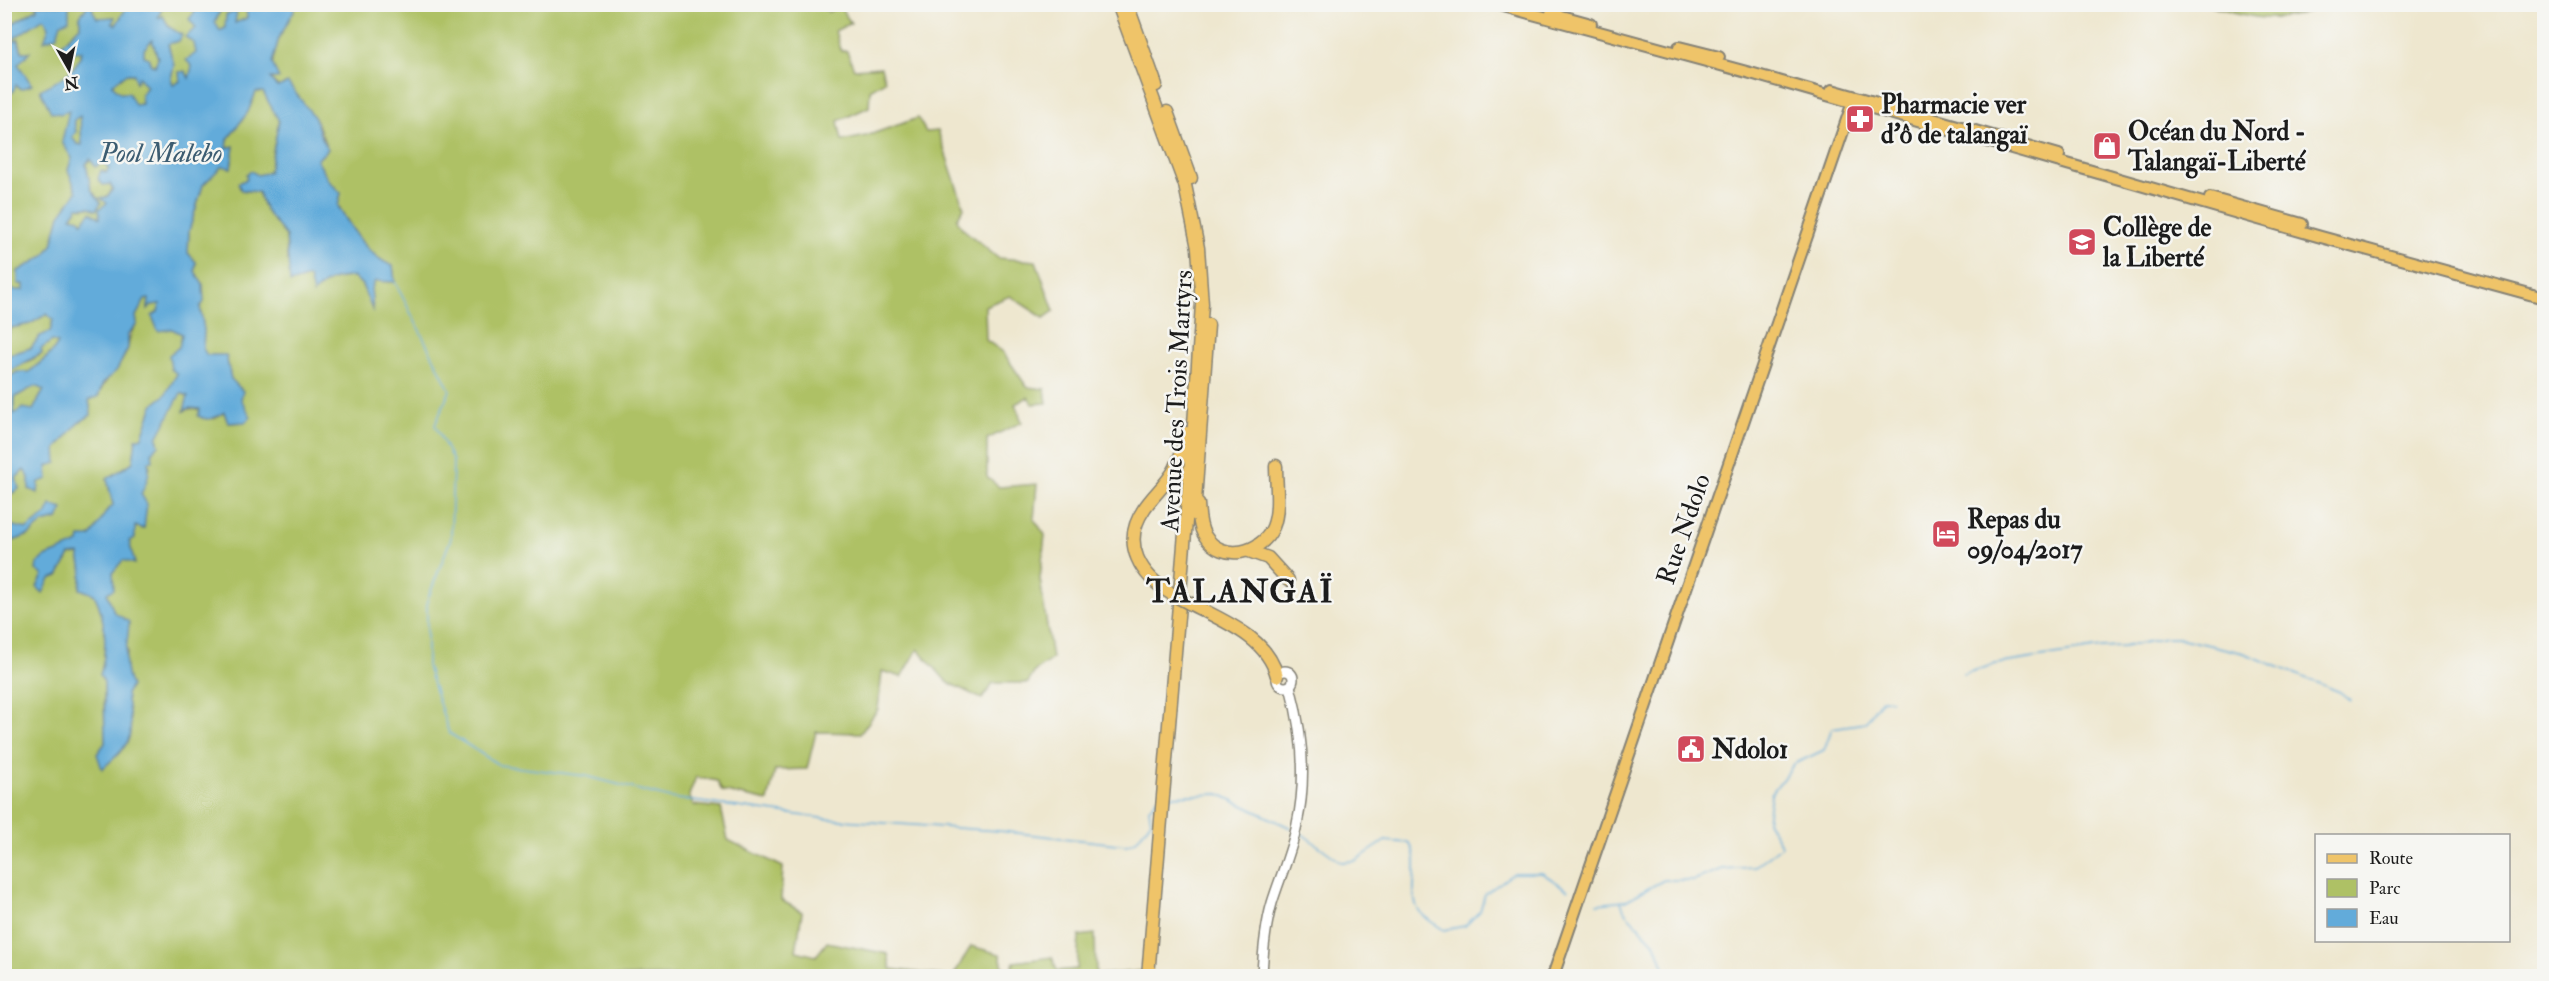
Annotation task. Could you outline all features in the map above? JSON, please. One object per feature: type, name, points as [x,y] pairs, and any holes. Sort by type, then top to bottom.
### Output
[{"type":"highway","name":"Avenue des Trois Martyrs","points":[[1118,4],[1179,167],[1194,223],[1202,304],[1168,776]]},
{"type":"highway","name":"Avenue des Trois Martyrs","points":[[1127,4],[1187,165],[1200,213],[1207,256],[1208,339],[1198,476],[1168,776]]},
{"type":"highway","points":[[1133,4],[1144,38],[1145,53]]},
{"type":"highway","points":[[1196,373],[1181,456],[1171,475],[1144,508],[1134,533],[1135,552],[1142,567],[1152,580],[1172,594],[1253,639],[1270,657],[1277,676]]},
{"type":"highway","points":[[1198,476],[1199,519],[1205,536],[1223,550],[1237,553],[1249,551],[1261,544],[1273,526],[1276,466]]},
{"type":"highway","points":[[1249,551],[1268,558],[1288,580]]},
{"type":"highway","points":[[1148,976],[1168,776]]},
{"type":"highway","points":[[1156,976],[1168,776]]},
{"type":"main road","points":[[1496,4],[1854,100],[2544,292]]},
{"type":"main road","points":[[1519,4],[2544,298]]},
{"type":"main road","name":"Rue Ndolo","points":[[1553,976],[1568,927],[1668,647],[1778,316],[1854,100]]},
{"type":"street","points":[[1262,976],[1264,945],[1272,905],[1297,824],[1302,769],[1297,711],[1290,686],[1294,680],[1291,672],[1282,671],[1277,676],[1280,686],[1290,686]]},
{"type":"green space","points":[[822,4],[828,12],[840,7],[851,23],[835,31],[841,51],[847,51],[854,69],[881,67],[885,81],[870,90],[869,107],[838,121],[842,141],[866,136],[918,118],[926,132],[938,131],[964,208],[957,219],[962,228],[998,258],[1036,261],[1054,311],[1044,318],[1010,296],[985,306],[986,340],[1003,352],[1027,387],[1045,389],[1047,403],[1033,404],[1028,397],[1015,404],[1022,422],[987,439],[987,477],[999,487],[1037,484],[1034,519],[1045,535],[1040,579],[1052,659],[1035,671],[1028,683],[993,683],[982,699],[947,682],[918,649],[902,677],[882,671],[878,709],[861,733],[816,732],[807,769],[775,770],[768,801],[722,791],[717,781],[696,777],[689,795],[693,805],[721,808],[728,840],[783,867],[781,900],[802,912],[796,951],[816,956],[827,942],[888,954],[891,969],[945,976],[5,976],[5,544],[29,535],[43,523],[58,519],[46,515],[27,529],[9,525],[5,533],[5,498],[19,489],[16,478],[24,470],[29,477],[29,489],[38,493],[39,482],[47,466],[56,462],[56,449],[78,423],[91,415],[89,399],[98,397],[104,384],[124,358],[130,335],[137,324],[136,316],[145,299],[149,298],[148,308],[161,303],[158,313],[172,329],[182,334],[177,374],[165,395],[153,405],[142,437],[136,439],[133,462],[107,479],[113,505],[94,534],[45,557],[43,574],[50,579],[58,576],[70,555],[79,554],[82,571],[80,589],[94,594],[101,613],[105,644],[100,675],[104,682],[105,743],[102,768],[121,751],[129,736],[130,728],[126,694],[131,686],[125,665],[128,652],[107,593],[113,589],[113,572],[123,559],[135,564],[129,541],[135,526],[144,529],[141,494],[150,467],[148,461],[157,438],[180,393],[188,396],[184,411],[196,409],[214,419],[224,412],[228,423],[245,422],[242,391],[231,379],[226,355],[206,355],[203,349],[204,330],[200,307],[203,285],[195,271],[196,262],[188,253],[189,231],[203,185],[222,165],[231,168],[234,146],[227,148],[228,139],[248,112],[256,92],[263,92],[279,121],[269,172],[238,183],[241,190],[258,192],[266,211],[286,236],[287,260],[309,277],[313,293],[332,280],[354,277],[362,285],[373,309],[371,289],[375,281],[395,282],[393,266],[375,256],[368,249],[338,205],[341,193],[329,181],[317,160],[328,149],[312,114],[270,78],[278,77],[272,64],[279,38],[297,5]]},
{"type":"green space","points":[[5,5],[37,5],[37,9],[6,27],[10,17],[5,19]]},
{"type":"green space","points":[[69,5],[86,5],[87,7],[80,16],[80,26],[60,47],[82,51],[78,64],[66,77],[72,158],[68,170],[77,192],[60,215],[52,245],[44,256],[18,271],[24,290],[13,290],[5,281],[4,94],[13,92],[18,63],[28,52],[22,52],[19,39],[5,52],[7,43],[44,18],[49,27]]},
{"type":"green space","points":[[94,5],[128,5],[117,25],[111,23],[114,17],[97,19],[92,9]]},
{"type":"green space","points":[[167,5],[193,6],[196,28],[196,53],[187,60],[193,66],[188,79],[179,72],[181,81],[173,85],[171,78],[174,65],[168,44],[169,27],[163,16],[158,19],[161,10]]},
{"type":"green space","points":[[223,5],[246,5],[247,18],[220,31],[215,22]]},
{"type":"green space","points":[[2211,5],[2322,5],[2294,16],[2267,18],[2240,14]]},
{"type":"green space","points":[[152,39],[158,58],[155,66],[151,65],[144,56],[144,49]]},
{"type":"green space","points":[[126,74],[136,76],[148,87],[143,104],[135,105],[111,85]]},
{"type":"green space","points":[[81,116],[82,145],[77,144],[71,137],[76,132],[74,119]]},
{"type":"green space","points":[[90,159],[102,161],[109,168],[106,173],[102,170],[113,188],[107,197],[101,198],[107,202],[100,218],[82,222],[71,218],[78,207],[84,208],[101,203],[91,189],[86,164]]},
{"type":"green space","points":[[47,314],[53,319],[50,332],[40,336],[31,348],[5,356],[5,338],[11,328],[30,324]]},
{"type":"green space","points":[[52,341],[58,343],[55,348],[29,372],[17,372],[5,380],[5,374],[42,354],[41,349]]},
{"type":"green space","points":[[35,386],[44,389],[33,410],[14,415],[15,397]]},
{"type":"green space","points":[[1095,934],[1096,975],[1141,971],[1140,976],[953,976],[971,946],[1000,954],[1004,972],[1012,969],[1014,962],[1052,957],[1057,971],[1077,969],[1079,936]]},
{"type":"water","points":[[37,5],[69,5],[69,20],[61,23],[57,36],[44,41],[49,27],[44,18],[7,43],[5,49],[5,19],[11,16],[7,27],[37,9]]},
{"type":"water","name":"Pool Malebo","points":[[86,5],[94,5],[92,9],[97,18],[115,17],[112,23],[116,25],[128,5],[167,5],[161,10],[158,18],[163,16],[169,27],[182,35],[179,41],[168,44],[174,65],[171,78],[173,85],[180,81],[179,72],[185,71],[189,78],[192,66],[186,60],[196,53],[194,43],[185,37],[196,28],[189,19],[195,12],[193,6],[185,7],[184,5],[223,5],[215,22],[220,31],[225,28],[226,15],[237,11],[235,23],[247,18],[246,5],[297,5],[279,38],[272,63],[279,78],[270,78],[277,87],[288,83],[315,118],[328,149],[317,160],[329,181],[341,193],[338,206],[368,249],[375,256],[393,266],[395,282],[375,281],[371,289],[373,312],[362,285],[354,277],[331,280],[313,294],[309,277],[290,283],[286,236],[266,211],[258,192],[241,190],[238,183],[247,179],[246,174],[251,171],[258,175],[269,172],[279,121],[263,92],[256,92],[248,112],[228,139],[227,148],[234,146],[231,168],[222,166],[203,185],[189,231],[188,253],[196,262],[195,271],[203,285],[204,302],[200,307],[204,330],[203,349],[207,355],[226,355],[231,379],[243,391],[241,399],[251,417],[245,422],[228,423],[224,412],[211,418],[202,418],[198,416],[200,409],[189,408],[184,411],[188,396],[181,393],[157,438],[159,445],[152,452],[153,461],[148,462],[148,474],[141,494],[147,504],[144,529],[135,526],[135,538],[129,541],[135,564],[123,560],[113,572],[114,589],[107,593],[114,612],[129,622],[126,670],[131,686],[126,694],[130,729],[126,744],[102,769],[97,754],[105,743],[104,682],[100,675],[105,644],[98,603],[94,594],[80,589],[82,571],[79,554],[70,555],[58,576],[50,579],[43,593],[37,587],[43,575],[36,570],[37,564],[45,557],[79,543],[80,537],[90,537],[94,533],[105,513],[113,505],[107,479],[133,462],[136,439],[142,437],[153,405],[165,395],[177,374],[171,369],[169,355],[179,347],[182,334],[172,329],[158,331],[152,316],[158,312],[160,304],[152,305],[148,309],[149,299],[145,300],[136,316],[137,324],[128,334],[128,348],[117,370],[103,383],[98,397],[89,400],[91,415],[78,423],[56,449],[57,463],[47,466],[48,479],[39,482],[38,493],[29,489],[29,477],[24,470],[16,478],[19,489],[4,498],[5,380],[17,372],[29,372],[49,355],[58,343],[52,341],[41,349],[42,353],[5,374],[5,356],[31,348],[40,336],[50,332],[53,320],[47,314],[30,324],[11,328],[5,338],[5,281],[13,290],[24,290],[24,284],[18,284],[18,271],[44,256],[52,245],[60,215],[77,192],[68,170],[72,158],[62,142],[69,110],[61,114],[51,112],[40,90],[66,75],[76,65],[82,51],[69,53],[59,47],[80,26],[80,16],[87,7]],"holes":[[[152,40],[158,58],[155,66],[151,65],[149,58],[144,56],[144,49]],[[126,74],[134,74],[136,83],[139,77],[147,87],[141,94],[142,104],[135,105],[129,93],[121,93],[112,85]],[[80,116],[82,145],[77,144],[72,137],[76,132],[74,120]],[[90,159],[96,167],[102,161],[109,168],[106,173],[101,170],[98,179],[103,185],[110,184],[113,189],[107,197],[100,198],[107,203],[99,209],[100,218],[91,212],[82,222],[80,219],[71,217],[78,207],[90,207],[96,210],[101,203],[91,189],[86,164]],[[35,386],[44,390],[33,410],[23,408],[14,414],[15,397]]]},
{"type":"water","points":[[18,39],[22,52],[30,52],[18,64],[32,85],[21,89],[16,85],[13,92],[5,94],[5,52],[10,49],[11,43]]},
{"type":"water","points":[[51,505],[63,509],[58,519],[43,523],[29,535],[5,544],[5,533],[9,525],[27,529],[46,515]]},
{"type":"waterway","points":[[395,282],[450,390],[435,425],[453,461],[451,538],[427,601],[427,666],[449,733],[499,765],[586,776],[670,798],[828,819],[999,831],[1126,845],[1136,841],[1151,821],[1149,809],[1158,798]]},
{"type":"waterway","points":[[1963,674],[1996,664],[2101,648],[2123,647],[2165,638],[2179,638],[2244,653],[2340,692],[2350,700]]},
{"type":"waterway","points":[[1597,904],[1625,901],[1664,880],[1694,880],[1722,869],[1754,867],[1782,846],[1767,821],[1771,794],[1794,764],[1824,750],[1832,728],[1865,723],[1882,699],[1891,700]]},
{"type":"waterway","points":[[1169,796],[1219,794],[1291,828]]},
{"type":"waterway","points":[[1298,831],[1341,862],[1355,861],[1385,841],[1409,843],[1415,859],[1414,893],[1418,909],[1426,918],[1444,930],[1465,926],[1480,911],[1485,894],[1514,873],[1542,873],[1568,890]]},
{"type":"waterway","points":[[1621,902],[1625,912],[1656,945],[1667,976]]},
{"type":"place","name":"Pharmacie ver d'ô de talangaï","points":[[1860,119]]},
{"type":"place","name":"Océan du Nord - Talangaï-Liberté","points":[[2107,146]]},
{"type":"place","name":"Collège de la Liberté","points":[[2082,242]]},
{"type":"place","name":"Repas du 09/04/2017","points":[[1946,534]]},
{"type":"place","name":"Ndolo1","points":[[1691,749]]},
{"type":"district","name":"TALANGAÏ","points":[[1240,591]]}]
